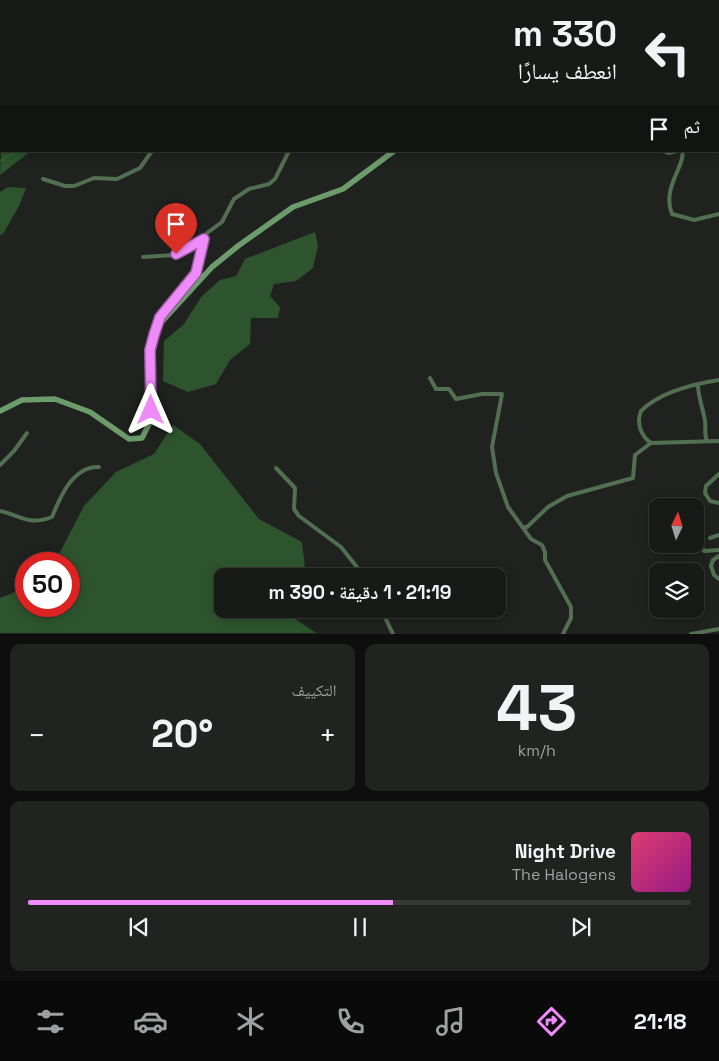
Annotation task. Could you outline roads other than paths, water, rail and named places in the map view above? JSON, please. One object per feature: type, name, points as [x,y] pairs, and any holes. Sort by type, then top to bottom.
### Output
[{"type":"main road","points":[[0,411],[22,400],[55,399],[90,412],[129,439],[142,438],[148,428],[151,416],[150,350],[158,326],[212,267],[238,246],[293,207],[343,189],[393,152]]},
{"type":"street","points":[[43,179],[65,186],[74,186],[94,178],[117,179],[140,168],[151,152]]},
{"type":"street","points":[[158,326],[160,317],[196,273],[207,233],[222,222],[234,199],[249,189],[269,184],[275,179],[288,152]]},
{"type":"street","points":[[682,152],[683,158],[669,193],[672,214],[694,220],[719,214]]},
{"type":"street","points":[[143,258],[176,254],[204,239]]},
{"type":"street","points":[[430,378],[436,389],[449,389],[456,399],[482,394],[502,394],[492,447],[493,456],[504,498],[531,539],[542,545],[546,552],[545,560],[571,607],[571,618],[562,634]]},
{"type":"street","points":[[651,443],[640,426],[641,411],[665,396],[719,380]]},
{"type":"street","points":[[698,385],[698,395],[706,424],[704,434],[708,441]]},
{"type":"street","points":[[0,465],[14,451],[27,433]]},
{"type":"street","points":[[522,527],[527,527],[548,507],[567,496],[633,478],[635,455],[651,443],[719,441]]},
{"type":"street","points":[[0,510],[31,521],[39,522],[52,517],[64,488],[82,472],[91,467],[99,467]]},
{"type":"street","points":[[276,468],[296,488],[294,509],[299,516],[341,548],[357,568]]},
{"type":"street","points":[[719,474],[706,486],[705,493],[710,501],[719,504]]},
{"type":"street","points":[[710,538],[719,535]]},
{"type":"street","points":[[704,551],[719,550]]},
{"type":"street","points":[[719,556],[713,560],[711,566],[714,576],[719,579]]},
{"type":"street","points":[[385,618],[393,634]]},
{"type":"street","points":[[691,634],[719,629]]},
{"type":"waterway","points":[[0,161],[16,152]]}]
